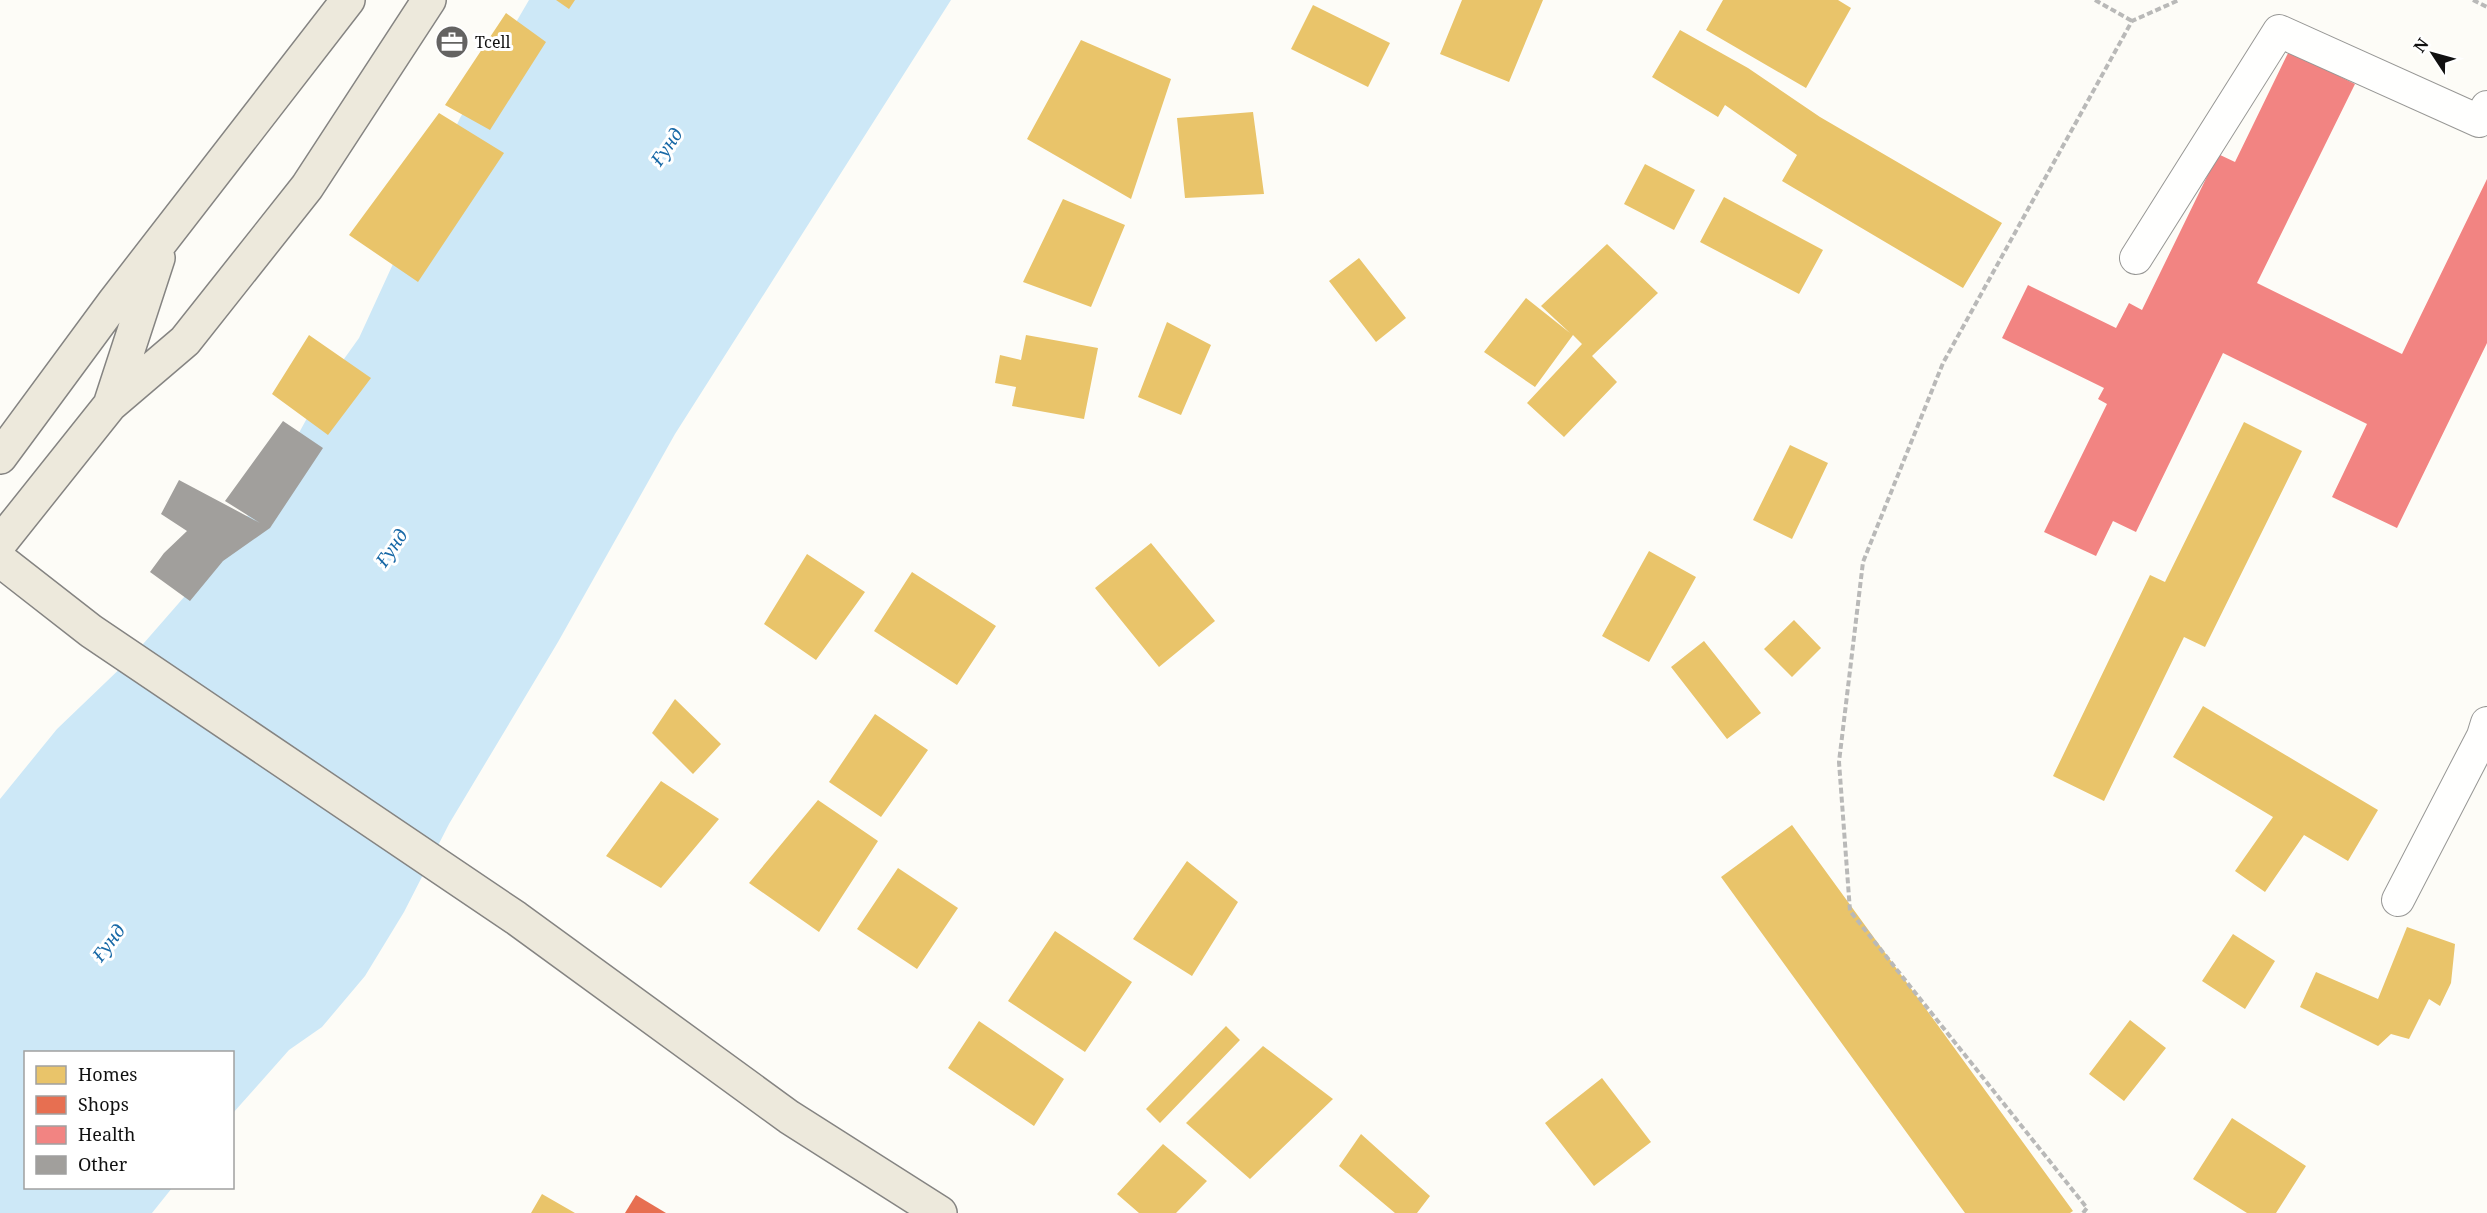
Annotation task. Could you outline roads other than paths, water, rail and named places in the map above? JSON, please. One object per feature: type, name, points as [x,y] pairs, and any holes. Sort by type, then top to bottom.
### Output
[{"type":"main road","points":[[0,457],[166,235],[348,0]]},
{"type":"main road","points":[[0,543],[110,405],[185,341],[307,187],[429,0]]},
{"type":"main road","points":[[110,405],[166,235]]},
{"type":"main road","points":[[0,560],[91,631],[516,918],[789,1117],[940,1213]]},
{"type":"street","points":[[2136,258],[2279,31],[2480,121],[2487,107]]},
{"type":"street","points":[[2398,900],[2487,723]]},
{"type":"water","name":"Ғунд","points":[[529,0],[951,0],[675,434],[558,642],[449,824],[404,912],[365,976],[322,1027],[289,1050],[234,1112],[234,1051],[24,1051],[24,1189],[171,1189],[152,1213],[0,1213],[0,799],[57,729],[130,659],[226,549],[288,453],[324,387],[359,338],[460,118]]},
{"type":"place","name":"Tcell","points":[[452,42]]}]
